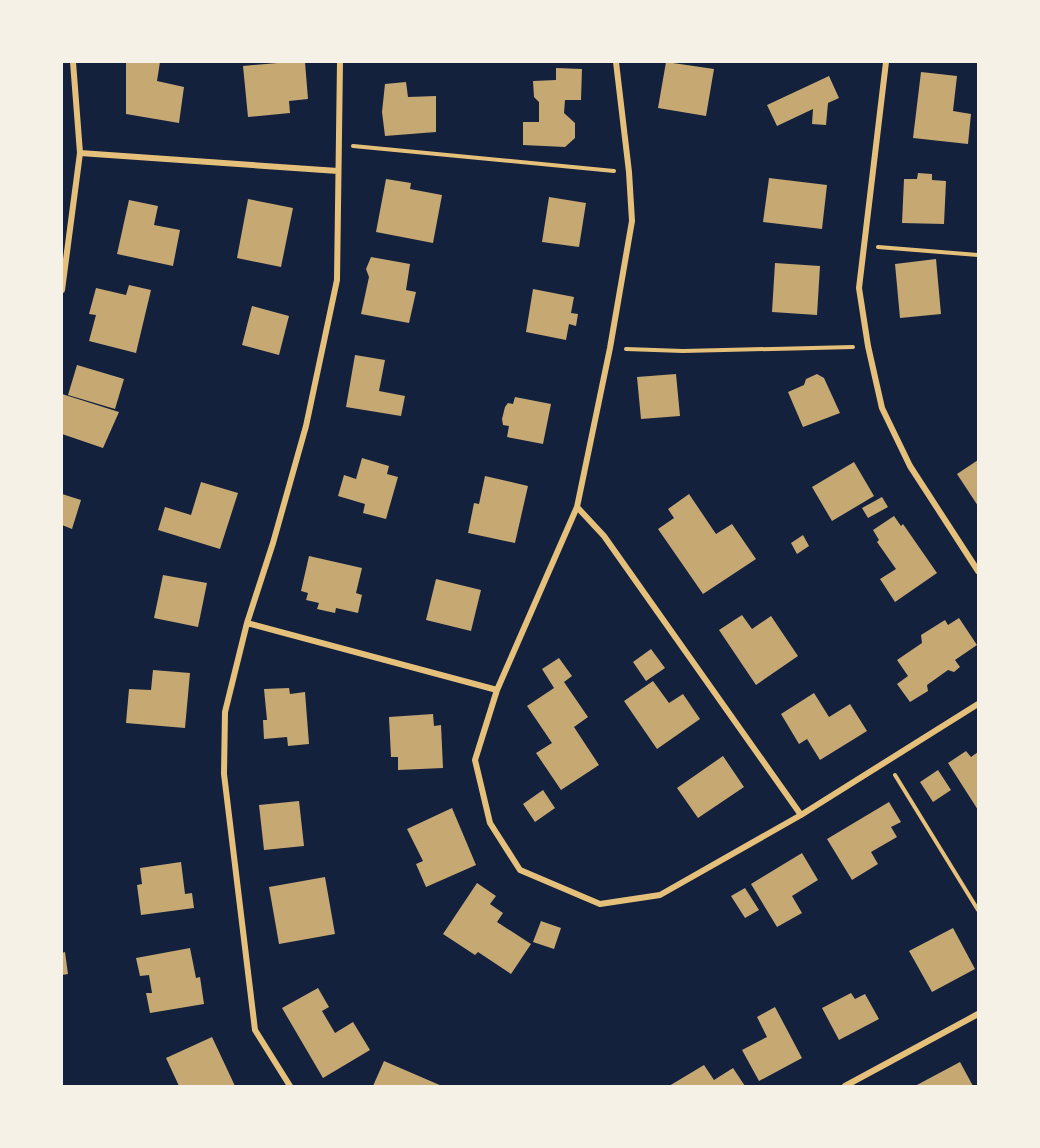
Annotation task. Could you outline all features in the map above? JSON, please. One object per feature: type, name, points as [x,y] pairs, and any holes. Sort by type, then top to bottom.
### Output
[{"type":"street","points":[[62,290],[80,153],[73,62]]},
{"type":"street","points":[[290,1086],[255,1030],[224,774],[225,712],[247,623],[273,543],[306,426],[337,280],[340,62]]},
{"type":"street","points":[[616,62],[629,172],[632,221],[610,348],[577,507],[497,690],[474,760],[490,823],[520,870],[600,904],[660,895],[801,815],[978,704]]},
{"type":"street","points":[[886,62],[862,245],[859,288],[868,346],[882,408],[891,427],[910,465],[978,571]]},
{"type":"street","points":[[80,153],[338,171]]},
{"type":"street","points":[[577,507],[604,536],[801,815]]},
{"type":"street","points":[[247,623],[497,690]]},
{"type":"street","points":[[845,1086],[978,1014]]},
{"type":"path","points":[[340,145],[629,172]]},
{"type":"path","points":[[862,245],[978,255]]},
{"type":"path","points":[[610,348],[683,351],[868,346]]},
{"type":"path","points":[[887,761],[978,910]]},
{"type":"building","points":[[126,62],[160,62],[157,81],[184,87],[179,123],[126,114]]},
{"type":"building","points":[[305,62],[308,99],[289,101],[290,113],[248,117],[243,66]]},
{"type":"building","points":[[666,62],[714,69],[706,116],[658,108]]},
{"type":"building","points":[[556,68],[582,69],[581,100],[565,100],[564,113],[575,123],[575,138],[565,147],[523,145],[523,122],[539,122],[539,102],[534,97],[533,81],[556,80]]},
{"type":"building","points":[[921,72],[957,76],[953,111],[971,114],[968,144],[913,138]]},
{"type":"building","points":[[829,76],[839,98],[828,103],[826,125],[812,124],[813,109],[777,126],[767,105]]},
{"type":"building","points":[[406,82],[408,97],[436,96],[436,132],[385,136],[382,112],[385,84]]},
{"type":"building","points":[[918,173],[932,174],[932,180],[946,181],[944,224],[902,223],[904,179],[917,179]]},
{"type":"building","points":[[769,178],[827,185],[822,229],[763,222]]},
{"type":"building","points":[[386,179],[411,183],[410,189],[442,195],[433,243],[376,232]]},
{"type":"building","points":[[549,197],[586,203],[579,247],[542,242]]},
{"type":"building","points":[[248,199],[293,208],[281,267],[237,258]]},
{"type":"building","points":[[129,200],[158,206],[154,225],[180,230],[173,266],[117,254]]},
{"type":"building","points":[[371,257],[410,264],[406,290],[416,292],[409,323],[361,314],[369,277],[366,269]]},
{"type":"building","points":[[936,259],[941,314],[900,318],[895,264]]},
{"type":"building","points":[[775,263],[820,266],[817,315],[772,312]]},
{"type":"building","points":[[129,285],[151,290],[136,353],[89,341],[96,315],[89,314],[96,288],[126,295]]},
{"type":"building","points":[[533,289],[574,297],[571,313],[578,314],[576,326],[569,324],[566,340],[526,332]]},
{"type":"building","points":[[252,306],[289,316],[279,355],[242,345]]},
{"type":"building","points":[[355,355],[385,360],[379,391],[405,396],[401,416],[346,407]]},
{"type":"building","points":[[77,365],[124,379],[115,409],[68,395]]},
{"type":"building","points":[[676,374],[680,416],[641,419],[637,377]]},
{"type":"building","points":[[817,374],[824,378],[840,413],[803,427],[788,392],[804,385],[806,379]]},
{"type":"building","points":[[62,394],[119,412],[103,448],[62,434]]},
{"type":"building","points":[[515,397],[551,404],[543,444],[507,437],[509,426],[503,425],[502,419],[505,407],[508,403],[513,404]]},
{"type":"building","points":[[362,458],[389,466],[387,474],[398,477],[386,519],[363,513],[365,504],[338,496],[344,475],[356,479]]},
{"type":"building","points":[[978,460],[978,506],[957,474]]},
{"type":"building","points":[[854,462],[874,496],[832,521],[812,487]]},
{"type":"building","points":[[485,476],[528,486],[515,543],[468,533],[474,503],[479,504]]},
{"type":"building","points":[[201,482],[238,493],[220,549],[158,530],[165,507],[191,515]]},
{"type":"building","points":[[62,494],[81,500],[72,529],[62,525]]},
{"type":"building","points":[[689,494],[716,534],[732,524],[756,559],[703,594],[658,529],[674,518],[668,509]]},
{"type":"building","points":[[882,497],[888,507],[868,518],[862,508]]},
{"type":"building","points":[[894,516],[901,526],[903,524],[937,573],[895,602],[880,579],[896,569],[877,542],[879,540],[873,530]]},
{"type":"building","points":[[803,535],[809,546],[797,554],[791,543]]},
{"type":"building","points":[[309,556],[362,568],[356,593],[362,595],[358,613],[336,608],[335,613],[317,609],[319,603],[306,600],[308,593],[301,591]]},
{"type":"building","points":[[163,575],[207,583],[198,627],[154,618]]},
{"type":"building","points":[[436,579],[481,590],[471,631],[426,620]]},
{"type":"building","points":[[742,615],[752,629],[771,616],[798,656],[756,685],[719,630]]},
{"type":"building","points":[[959,618],[977,645],[955,660],[960,667],[954,672],[948,670],[927,685],[928,691],[910,702],[897,684],[908,676],[897,660],[922,643],[921,635],[945,620],[948,625]]},
{"type":"building","points":[[651,649],[665,668],[646,681],[633,662]]},
{"type":"building","points":[[559,658],[572,676],[564,682],[588,717],[574,727],[599,765],[561,790],[536,753],[552,743],[527,706],[554,688],[542,669]]},
{"type":"building","points":[[153,670],[190,673],[185,728],[126,723],[129,689],[151,690]]},
{"type":"building","points":[[653,681],[669,703],[683,694],[700,719],[657,749],[624,701]]},
{"type":"building","points":[[289,688],[290,694],[305,692],[309,744],[288,746],[287,737],[264,739],[263,720],[267,720],[264,689]]},
{"type":"building","points":[[814,693],[829,717],[850,704],[867,731],[820,760],[807,739],[799,744],[781,714]]},
{"type":"building","points":[[433,714],[434,726],[441,725],[443,768],[398,770],[398,757],[391,757],[389,717]]},
{"type":"building","points":[[966,751],[971,757],[978,752],[978,810],[948,763]]},
{"type":"building","points":[[723,756],[744,787],[698,818],[677,788]]},
{"type":"building","points":[[938,770],[951,790],[933,802],[920,782]]},
{"type":"building","points":[[543,790],[555,808],[535,822],[523,804]]},
{"type":"building","points":[[299,801],[304,846],[264,850],[259,805]]},
{"type":"building","points":[[889,802],[901,822],[891,827],[897,837],[871,852],[878,864],[852,880],[827,839]]},
{"type":"building","points":[[452,808],[476,865],[426,887],[416,864],[423,861],[407,829]]},
{"type":"building","points":[[802,853],[818,880],[792,896],[802,913],[777,927],[751,884]]},
{"type":"building","points":[[181,862],[185,894],[192,893],[194,908],[141,915],[137,885],[142,884],[140,868]]},
{"type":"building","points":[[325,877],[335,934],[279,944],[269,887]]},
{"type":"building","points":[[477,883],[496,896],[490,904],[503,913],[497,922],[531,944],[511,974],[478,952],[475,955],[443,934]]},
{"type":"building","points":[[745,888],[759,910],[745,918],[731,896]]},
{"type":"building","points":[[541,921],[561,928],[554,949],[533,942]]},
{"type":"building","points":[[953,928],[975,969],[932,992],[909,951]]},
{"type":"building","points":[[190,948],[196,978],[200,977],[204,1004],[150,1013],[146,993],[152,993],[149,975],[140,976],[136,958]]},
{"type":"building","points":[[65,952],[68,974],[62,975],[62,953]]},
{"type":"building","points":[[318,988],[329,1007],[322,1011],[335,1033],[353,1022],[370,1050],[323,1078],[282,1008]]},
{"type":"building","points":[[851,993],[855,999],[865,994],[879,1019],[839,1040],[822,1008]]},
{"type":"building","points":[[775,1007],[802,1058],[759,1081],[742,1050],[767,1037],[757,1017]]},
{"type":"building","points":[[212,1037],[235,1086],[179,1086],[166,1058]]},
{"type":"building","points":[[384,1061],[442,1086],[373,1086]]},
{"type":"building","points":[[960,1062],[973,1086],[915,1086]]},
{"type":"building","points":[[704,1065],[714,1080],[733,1068],[745,1086],[669,1086]]}]
